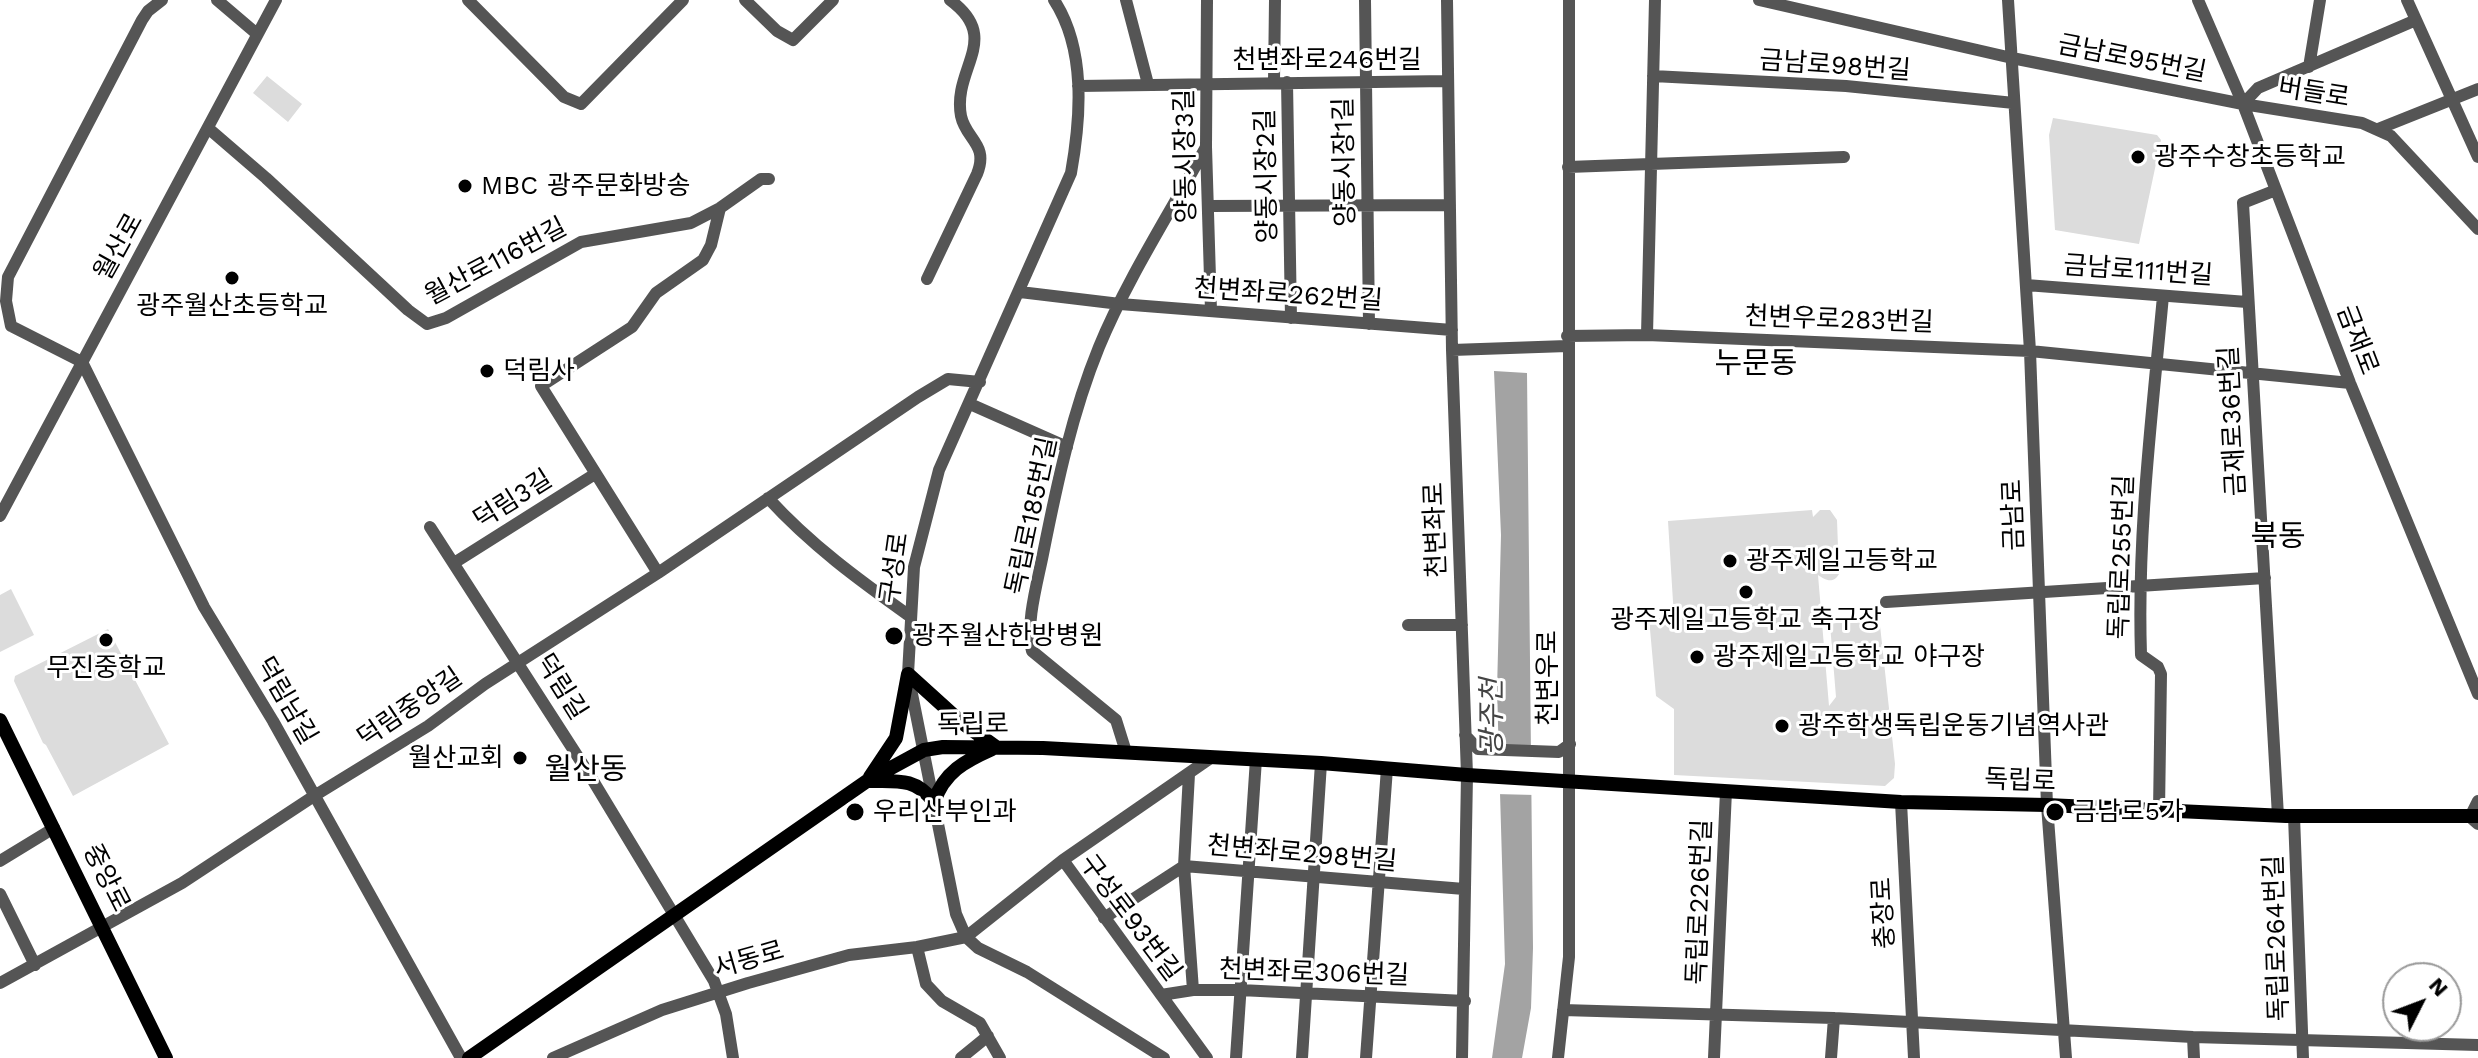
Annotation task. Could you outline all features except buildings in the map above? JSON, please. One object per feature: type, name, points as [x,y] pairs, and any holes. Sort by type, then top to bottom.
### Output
[{"type":"main road","points":[[908,674],[961,722],[996,747]]},
{"type":"main road","points":[[867,781],[896,738],[908,674]]},
{"type":"main road","name":"중앙로","points":[[0,720],[166,1058]]},
{"type":"main road","name":"독립로","points":[[469,1058],[867,781],[924,750],[943,747],[1256,759],[1901,802],[2047,805],[2278,816],[2475,819]]},
{"type":"main road","points":[[934,802],[939,785],[962,762],[996,747]]},
{"type":"main road","points":[[867,781],[908,782],[923,787],[934,802]]},
{"type":"street","points":[[11,326],[6,301],[8,277],[142,20],[162,0]]},
{"type":"street","points":[[217,0],[257,34]]},
{"type":"street","name":"월산로","points":[[0,516],[276,0]]},
{"type":"street","points":[[468,0],[564,97],[581,104],[683,0]]},
{"type":"street","points":[[745,0],[777,31],[793,40],[833,0]]},
{"type":"street","points":[[927,279],[981,160],[978,145],[961,114],[961,90],[975,38],[974,27],[969,17],[950,0]]},
{"type":"street","name":"구성로","points":[[966,937],[956,914],[908,674],[914,567],[939,470],[1071,173],[1078,122],[1078,86],[1070,34],[1054,0]]},
{"type":"street","points":[[1126,0],[1148,84]]},
{"type":"street","name":"양동시장3길","points":[[1207,0],[1206,147],[1211,311]]},
{"type":"street","name":"양동시장2길","points":[[1275,0],[1289,206],[1291,318]]},
{"type":"street","name":"양동시장1길","points":[[1365,0],[1369,324]]},
{"type":"street","name":"천변좌로","points":[[1447,0],[1452,350],[1465,735],[1471,775],[1464,889],[1462,1058]]},
{"type":"street","name":"천변우로","points":[[1558,1058],[1569,957],[1565,779],[1570,744],[1567,341],[1569,0]]},
{"type":"street","points":[[1647,335],[1655,0]]},
{"type":"street","name":"금남로95번길","points":[[1759,0],[2012,58],[2243,104]]},
{"type":"street","name":"금남로","points":[[2008,0],[2030,351],[2047,805],[2066,1058]]},
{"type":"street","points":[[2190,0],[2201,6]]},
{"type":"street","points":[[2309,67],[2320,0]]},
{"type":"street","points":[[2407,0],[2478,157]]},
{"type":"street","name":"금재로","points":[[2201,6],[2243,104],[2350,383],[2478,694]]},
{"type":"street","points":[[2243,104],[2258,88],[2416,20]]},
{"type":"street","name":"금남로98번길","points":[[1653,76],[1846,86],[2014,103]]},
{"type":"street","name":"천변좌로246번길","points":[[1078,86],[1448,81]]},
{"type":"street","name":"버들로","points":[[2378,129],[2478,89]]},
{"type":"street","name":"버들로","points":[[2243,104],[2362,123],[2378,129],[2402,146],[2478,229]]},
{"type":"street","name":"월산로116번길","points":[[208,128],[265,184],[427,324],[446,318],[588,239],[691,223],[720,208],[761,179],[769,179]]},
{"type":"street","name":"독립로185번길","points":[[1126,752],[1116,720],[1031,647],[1038,583],[1061,464],[1096,355],[1120,304],[1206,147]]},
{"type":"street","points":[[1568,167],[1844,157]]},
{"type":"street","name":"금재로36번길","points":[[2276,190],[2243,203],[2278,816]]},
{"type":"street","points":[[1209,206],[1450,205]]},
{"type":"street","points":[[658,573],[541,386],[632,327],[656,293],[703,260],[711,245],[720,208]]},
{"type":"street","name":"금남로111번길","points":[[2026,285],[2247,302]]},
{"type":"street","name":"천변좌로262번길","points":[[1020,292],[1120,304],[1452,330]]},
{"type":"street","name":"독립로255번길","points":[[2159,811],[2161,674],[2158,667],[2141,655],[2139,587],[2145,477],[2163,296]]},
{"type":"street","points":[[0,336],[11,326]]},
{"type":"street","points":[[11,326],[82,362]]},
{"type":"street","name":"천변우로283번길","points":[[1567,341],[1647,335],[2030,351],[2350,383]]},
{"type":"street","points":[[1452,350],[1567,341]]},
{"type":"street","name":"덕림남길","points":[[82,362],[204,607],[273,721],[461,1058]]},
{"type":"street","name":"덕림중앙길","points":[[0,983],[182,883],[428,726],[519,662],[658,573],[918,397],[948,379],[980,382]]},
{"type":"street","points":[[970,404],[1067,447]]},
{"type":"street","name":"덕림3길","points":[[454,563],[595,474]]},
{"type":"street","points":[[768,498],[821,551],[911,617]]},
{"type":"street","name":"덕림길","points":[[430,527],[519,662],[719,991],[733,1058]]},
{"type":"street","points":[[1886,602],[2265,578]]},
{"type":"street","points":[[1408,625],[1462,625]]},
{"type":"street","points":[[1465,735],[1478,749],[1559,752],[1570,744]]},
{"type":"street","points":[[1063,860],[1212,757]]},
{"type":"street","points":[[1236,1058],[1256,759]]},
{"type":"street","points":[[1302,1058],[1321,763]]},
{"type":"street","points":[[1366,1058],[1387,768]]},
{"type":"street","points":[[1189,774],[1184,866],[1193,990]]},
{"type":"street","name":"독립로226번길","points":[[1714,1058],[1726,791]]},
{"type":"street","points":[[2475,819],[2478,801]]},
{"type":"street","name":"충장로","points":[[1901,802],[1914,1058]]},
{"type":"street","name":"독립로264번길","points":[[2294,816],[2303,1058]]},
{"type":"street","points":[[0,861],[54,828]]},
{"type":"street","name":"구성로93번길","points":[[966,937],[1063,860],[1207,1058]]},
{"type":"street","name":"천변좌로298번길","points":[[1104,918],[1184,866],[1464,889]]},
{"type":"street","points":[[1,898],[35,965]]},
{"type":"street","points":[[966,937],[978,948],[1027,972],[1164,1058]]},
{"type":"street","name":"서동로","points":[[553,1058],[637,1020],[719,991],[832,959],[966,937]]},
{"type":"street","points":[[917,947],[921,974],[933,993],[978,1021],[1000,1058]]},
{"type":"street","name":"천변좌로306번길","points":[[1161,995],[1193,990],[1240,990],[1465,1001]]},
{"type":"street","points":[[1563,1010],[1717,1016]]},
{"type":"street","name":"독립로226번길","points":[[1717,1016],[1834,1018]]},
{"type":"street","points":[[1831,1058],[1834,1018],[2193,1037],[2478,1045]]},
{"type":"street","points":[[961,1058],[988,1036]]},
{"type":"street","points":[[2193,1037],[2194,1058]]},
{"type":"shaded area","points":[[267,76],[302,104],[288,122],[253,93]]},
{"type":"shaded area","points":[[2053,118],[2157,135],[2161,140],[2139,244],[2055,230],[2049,135]]},
{"type":"shaded area","points":[[1494,371],[1527,373],[1533,948],[1531,1008],[1522,1058],[1492,1058],[1505,964],[1497,690],[1501,535]]},
{"type":"shaded area","points":[[1812,510],[1813,517],[1820,510],[1830,510],[1837,520],[1839,574],[1831,580],[1818,575],[1829,706],[1836,697],[1830,624],[1879,616],[1894,778],[1885,786],[1674,775],[1674,709],[1656,696],[1649,618],[1674,618],[1668,521]]},
{"type":"shaded area","points":[[11,589],[34,635],[0,652],[0,595]]},
{"type":"shaded area","points":[[108,629],[169,744],[73,796],[43,743],[14,681],[15,676]]},
{"type":"pier","points":[[1494,748],[1534,749],[1535,795],[1495,794]]},
{"type":"place","name":"광주수창초등학교","points":[[2138,157]]},
{"type":"place","name":"MBC 광주문화방송","points":[[465,186]]},
{"type":"place","name":"광주월산초등학교","points":[[232,278]]},
{"type":"place","name":"덕림사","points":[[487,371]]},
{"type":"place","name":"광주제일고등학교","points":[[1730,561]]},
{"type":"place","name":"광주제일고등학교 축구장","points":[[1746,592]]},
{"type":"place","name":"광주월산한방병원","points":[[894,636]]},
{"type":"place","name":"무진중학교","points":[[106,640]]},
{"type":"place","name":"광주제일고등학교 야구장","points":[[1697,657]]},
{"type":"place","name":"광주학생독립운동기념역사관","points":[[1782,726]]},
{"type":"place","name":"월산교회","points":[[520,758]]},
{"type":"place","name":"우리산부인과","points":[[855,812]]},
{"type":"place","name":"금남로5가","points":[[2055,812]]},
{"type":"district","name":"누문동","points":[[1756,364]]},
{"type":"district","name":"북동","points":[[2278,537]]},
{"type":"district","name":"월산동","points":[[586,770]]},
{"type":"water label","name":"광주천","points":[[1493,717]]}]
